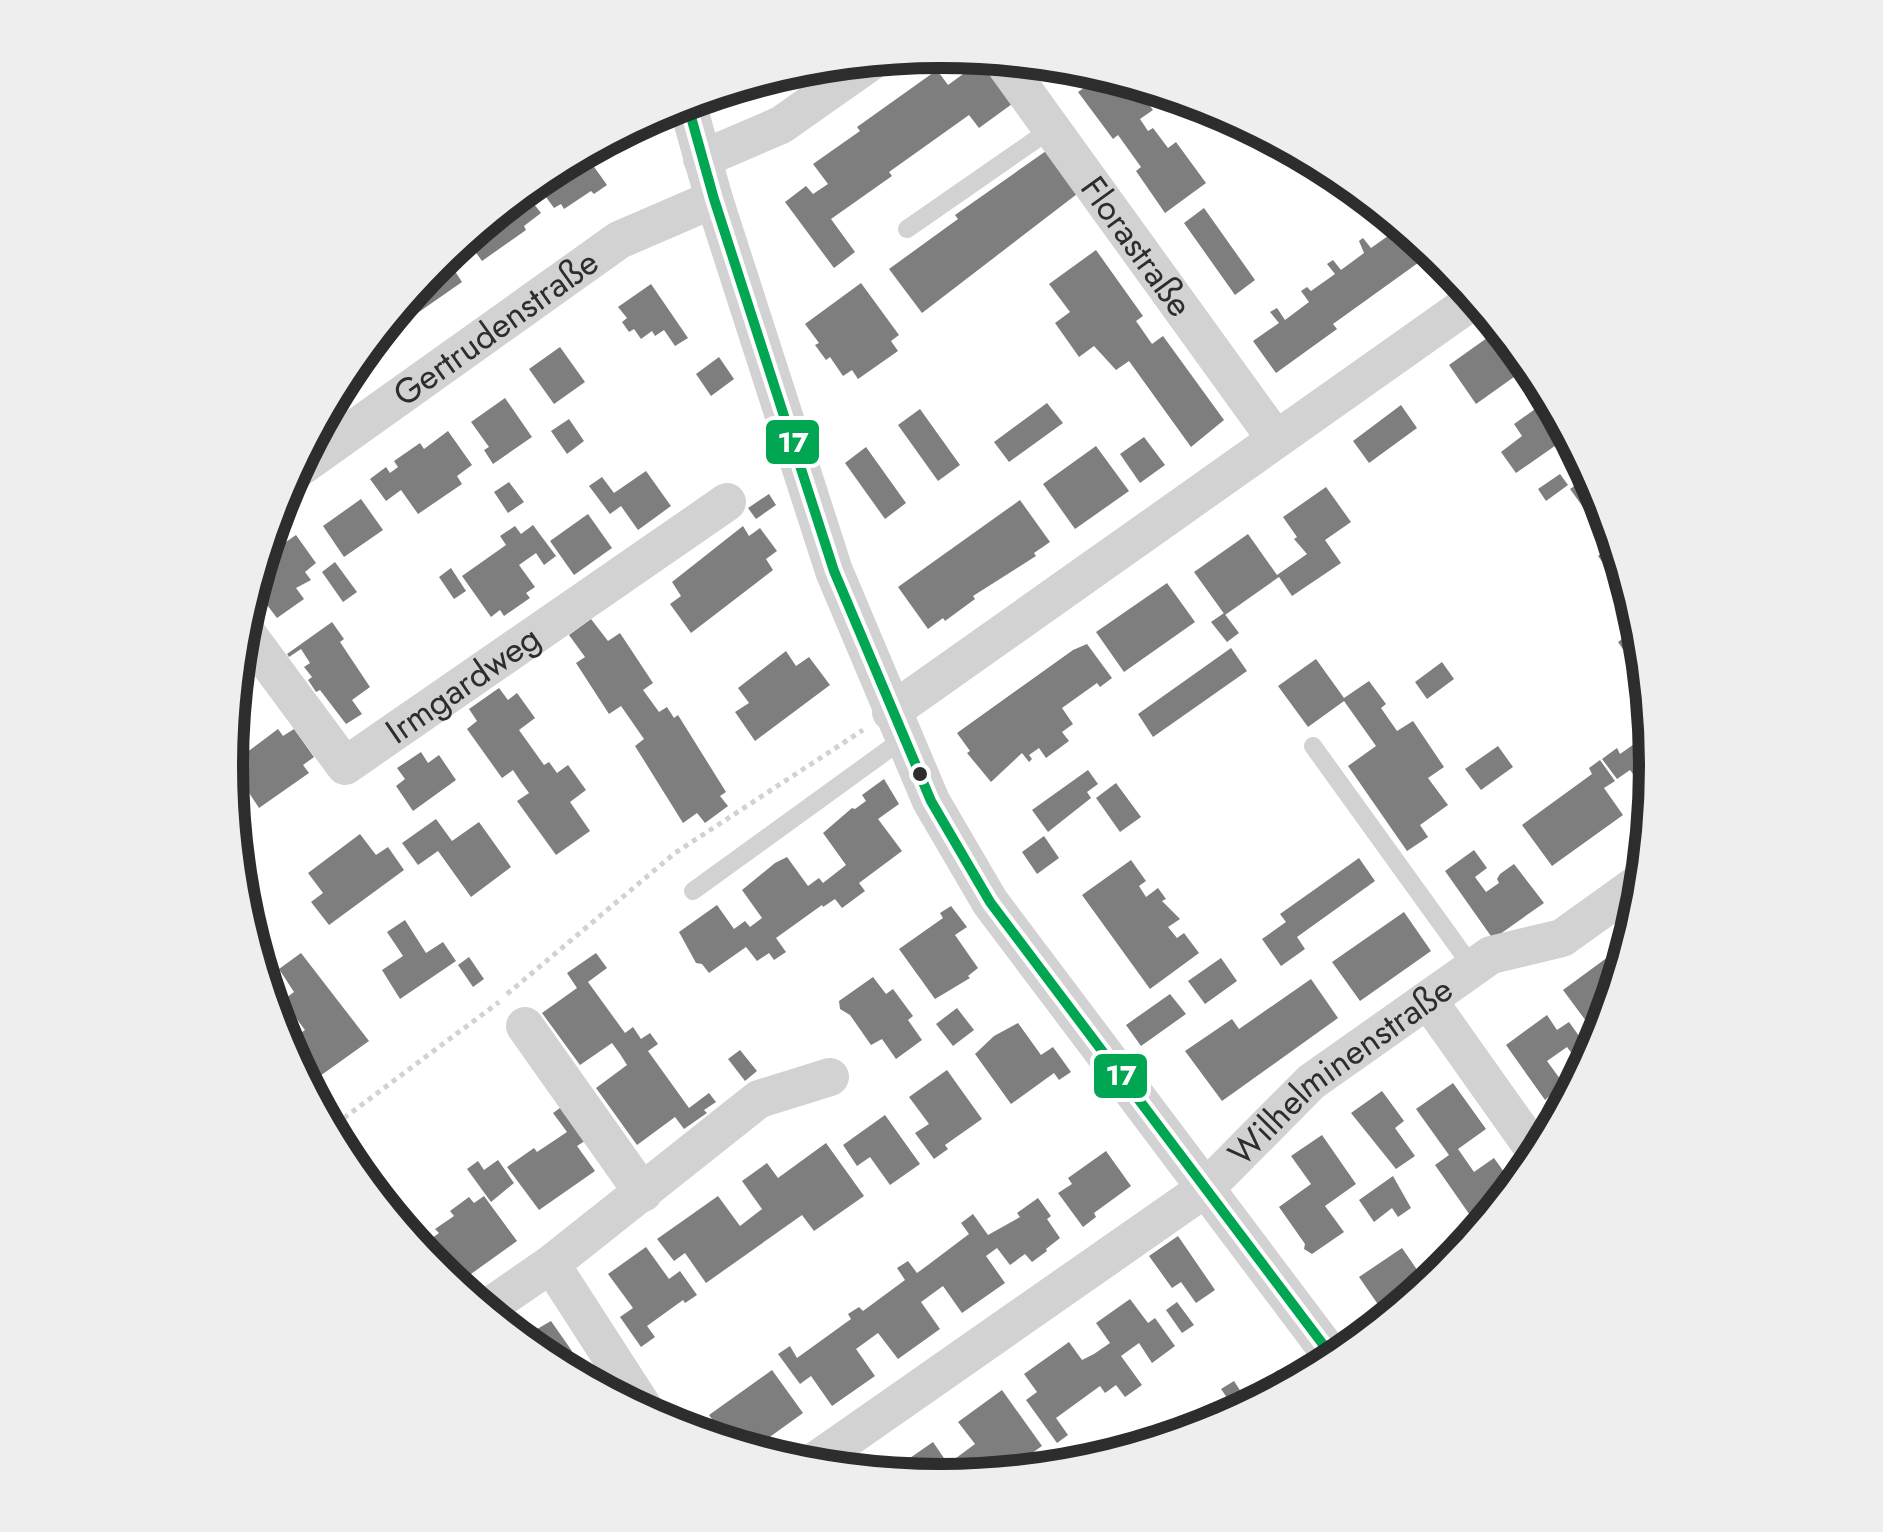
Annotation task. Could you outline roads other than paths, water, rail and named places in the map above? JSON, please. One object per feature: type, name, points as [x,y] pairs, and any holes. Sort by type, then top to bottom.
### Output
[{"type":"street","name":"Florastraße","points":[[1012,71],[1275,438]]},
{"type":"street","points":[[702,159],[782,126],[856,72]]},
{"type":"street","points":[[690,115],[834,571],[931,801],[990,902],[1327,1349]]},
{"type":"street","name":"Gertrudenstraße","points":[[315,457],[619,240],[714,200]]},
{"type":"street","points":[[897,726],[1275,438],[1466,304]]},
{"type":"street","name":"Irmgardweg","points":[[254,643],[345,766],[726,502]]},
{"type":"street","name":"Wilhelminenstraße","points":[[824,1454],[1206,1188],[1310,1082],[1472,968],[1491,955],[1562,938],[1629,889]]},
{"type":"street","points":[[1428,1000],[1529,1143]]},
{"type":"street","points":[[525,1026],[643,1192]]},
{"type":"street","points":[[495,1303],[551,1264],[760,1099],[830,1077]]},
{"type":"street","points":[[551,1264],[634,1392]]},
{"type":"lane","points":[[907,229],[1054,127]]},
{"type":"lane","points":[[692,890],[897,726]]},
{"type":"lane","points":[[1313,746],[1472,968]]}]
